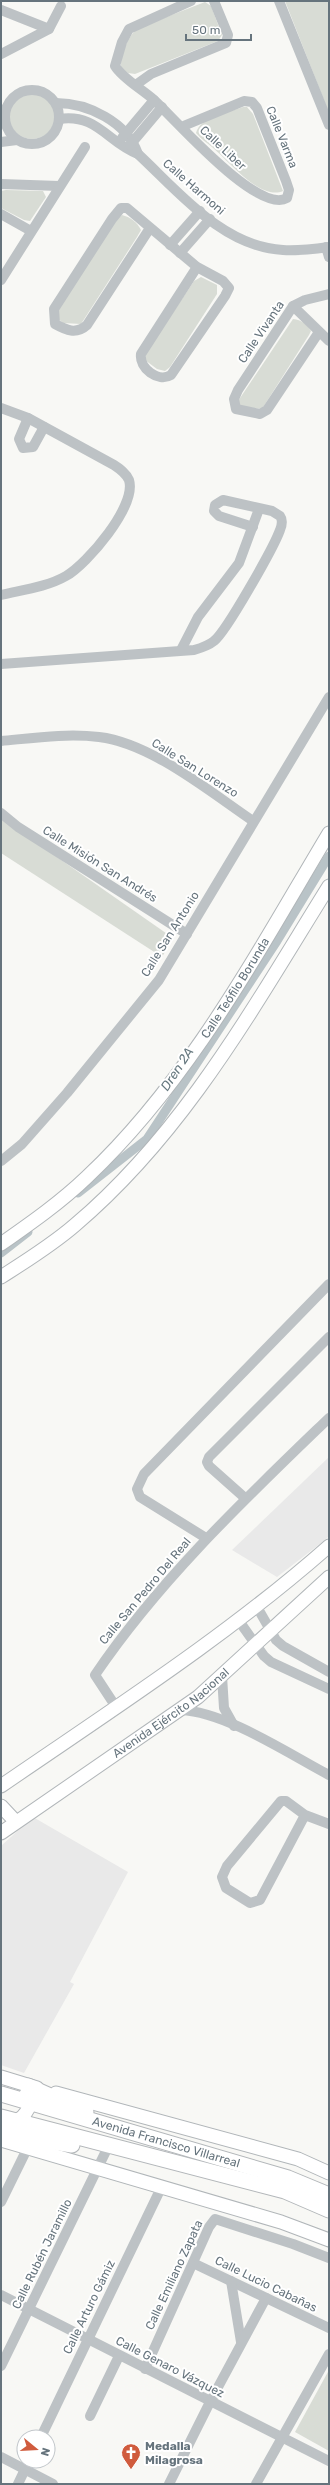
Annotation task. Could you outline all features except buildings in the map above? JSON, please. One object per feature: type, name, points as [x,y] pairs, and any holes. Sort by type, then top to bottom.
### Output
[{"type":"highway","points":[[28,2086],[161,2141]]},
{"type":"highway","name":"Avenida Francisco Villarreal","points":[[1,2094],[30,2104],[288,2178],[329,2195]]},
{"type":"highway","name":"Avenida Francisco Villarreal","points":[[1,2117],[285,2191],[329,2210]]},
{"type":"highway","points":[[1,2133],[180,2164]]},
{"type":"main road","name":"Calle Teófilo Borunda","points":[[1,1244],[50,1209],[88,1177],[155,1103],[228,999],[329,833]]},
{"type":"main road","points":[[1,1278],[75,1225],[127,1176],[160,1140],[214,1071],[329,886]]},
{"type":"main road","points":[[1,1786],[178,1665],[239,1621],[329,1546]]},
{"type":"main road","name":"Avenida Ejército Nacional","points":[[1,1833],[181,1710],[272,1632],[329,1577]]},
{"type":"main road","points":[[1,1806],[16,1822]]},
{"type":"main road","points":[[1,2078],[24,2093],[30,2104],[24,2116],[18,2121],[1,2125]]},
{"type":"main road","name":"Avenida Francisco Villarreal","points":[[1,2078],[298,2159],[329,2173]]},
{"type":"main road","points":[[1,2140],[281,2222],[329,2240]]},
{"type":"street","name":"Calle Liber","points":[[191,1],[129,29],[122,42],[115,66],[121,74],[137,84],[158,103],[239,181],[274,200]]},
{"type":"street","points":[[137,84],[151,74],[226,43],[228,35],[214,1]]},
{"type":"street","points":[[278,1],[329,125]]},
{"type":"street","points":[[1,54],[49,29],[61,6]]},
{"type":"street","points":[[1,10],[49,29]]},
{"type":"street","points":[[17,140],[3,121],[10,102],[24,91],[42,91],[56,102],[68,103],[100,114],[134,141],[138,154]]},
{"type":"street","name":"Calle Varma","points":[[182,127],[244,101],[252,102],[257,108],[289,190],[287,198],[283,200],[274,200]]},
{"type":"street","points":[[1,142],[17,140],[29,144],[46,140],[55,132],[59,119],[56,102]]},
{"type":"street","points":[[123,146],[126,134],[158,103]]},
{"type":"street","points":[[123,146],[134,141],[158,103]]},
{"type":"street","name":"Calle Harmoni","points":[[59,119],[81,118],[94,124],[123,146],[138,154],[200,211],[236,237],[266,247],[282,250],[328,250]]},
{"type":"street","points":[[1,280],[85,147]]},
{"type":"street","points":[[1,184],[59,186]]},
{"type":"street","points":[[150,228],[86,326],[81,331],[75,331],[55,324],[54,309],[117,212],[127,208],[197,267],[223,282],[228,288],[228,292],[171,375],[166,378],[160,377],[144,367],[140,361],[141,354],[197,267]]},
{"type":"street","points":[[170,245],[200,211]]},
{"type":"street","points":[[1,214],[31,232]]},
{"type":"street","points":[[180,253],[210,219]]},
{"type":"street","name":"Calle Vivanta","points":[[319,332],[270,406],[260,414],[239,411],[234,405],[238,390],[293,306],[305,300],[329,294]]},
{"type":"street","points":[[293,306],[329,341]]},
{"type":"street","points":[[1,408],[28,418],[120,469],[129,480],[130,491],[127,504],[91,553],[65,577],[33,588],[1,595]]},
{"type":"street","points":[[28,418],[19,439],[23,448],[33,447],[44,427]]},
{"type":"street","points":[[1,664],[204,647],[215,640],[232,615],[276,539],[280,531],[282,519],[276,513],[223,500],[215,505],[214,511],[219,516],[253,527]]},
{"type":"street","points":[[181,650],[202,612],[232,574],[253,527],[259,509]]},
{"type":"street","name":"Calle San Antonio","points":[[1,1161],[22,1144],[78,1080],[159,980],[253,821],[329,697]]},
{"type":"street","name":"Calle San Lorenzo","points":[[1,741],[81,735],[116,740],[157,757],[253,821]]},
{"type":"street","name":"Calle Misión San Andrés","points":[[1,813],[18,827],[186,934]]},
{"type":"street","points":[[206,1538],[140,1497],[136,1489],[138,1484],[150,1468],[329,1284]]},
{"type":"street","points":[[245,1498],[210,1466],[207,1462],[209,1457],[329,1337]]},
{"type":"street","name":"Calle San Pedro Del Real","points":[[116,1707],[95,1675],[111,1651],[206,1538],[245,1498],[329,1418]]},
{"type":"street","points":[[257,1607],[272,1632],[283,1646],[329,1672],[318,1684]]},
{"type":"street","points":[[239,1621],[256,1646],[271,1662],[329,1689]]},
{"type":"street","points":[[222,1676],[224,1708],[234,1726]]},
{"type":"street","points":[[181,1710],[205,1713],[234,1726],[329,1775]]},
{"type":"street","points":[[305,1815],[260,1900],[250,1903],[226,1888],[222,1877],[227,1866],[277,1804],[286,1801],[305,1815],[329,1824]]},
{"type":"street","points":[[1,2202],[28,2147]]},
{"type":"street","name":"Calle Rubén Jaramillo","points":[[1,2366],[106,2151]]},
{"type":"street","name":"Calle Arturo Gámiz","points":[[45,2429],[161,2188]]},
{"type":"street","name":"Calle Emiliano Zapata","points":[[145,2369],[211,2222],[220,2219],[329,2258]]},
{"type":"street","name":"Calle Lucio Cabañas","points":[[192,2263],[329,2328]]},
{"type":"street","points":[[231,2281],[241,2342]]},
{"type":"street","name":"Calle Genaro Vázquez","points":[[1,2295],[329,2461]]},
{"type":"street","points":[[169,2484],[241,2342],[266,2298]]},
{"type":"street","points":[[256,2484],[329,2354]]},
{"type":"street","points":[[90,2416],[119,2356]]},
{"type":"street","points":[[1,2457],[16,2462]]},
{"type":"street","points":[[18,2484],[25,2469]]},
{"type":"street","points":[[32,2469],[53,2484]]},
{"type":"shaded area","points":[[285,1],[328,1],[329,113]]},
{"type":"shaded area","points":[[205,2],[211,6],[222,35],[218,41],[135,74],[128,73],[121,68],[125,46],[134,31],[138,28]]},
{"type":"shaded area","points":[[27,93],[37,93],[45,97],[51,103],[55,111],[55,121],[51,129],[45,135],[37,139],[27,139],[19,135],[13,129],[9,121],[9,111],[13,103],[19,97]]},
{"type":"shaded area","points":[[243,107],[247,107],[253,114],[283,191],[274,193],[255,185],[245,178],[196,133],[199,127],[209,119]]},
{"type":"shaded area","points":[[1,191],[43,191],[46,197],[30,221],[24,220],[1,208]]},
{"type":"shaded area","points":[[122,215],[133,220],[141,230],[81,324],[63,323],[57,318],[56,313],[117,219]]},
{"type":"shaded area","points":[[201,277],[217,285],[217,294],[170,367],[165,371],[157,369],[145,360],[146,353],[194,281]]},
{"type":"shaded area","points":[[293,319],[299,320],[305,324],[311,331],[309,335],[262,409],[238,406],[238,401]]},
{"type":"shaded area","points":[[1,818],[173,938],[162,957],[1,853]]},
{"type":"shaded area","points":[[329,1457],[329,1536],[325,1540],[277,1577],[232,1550]]},
{"type":"shaded area","points":[[33,1817],[128,1872],[70,1982],[74,1984],[24,2073],[1,2065],[1,1846]]},
{"type":"shaded area","points":[[329,2370],[329,2451],[295,2432]]},
{"type":"waterway","name":"Dren 2A","points":[[78,1193],[147,1139],[277,941],[329,856]]},
{"type":"waterway","name":"Dren 2A","points":[[1,1253],[28,1232]]},
{"type":"place","name":"Medalla Milagrosa","points":[[131,2470]]}]
